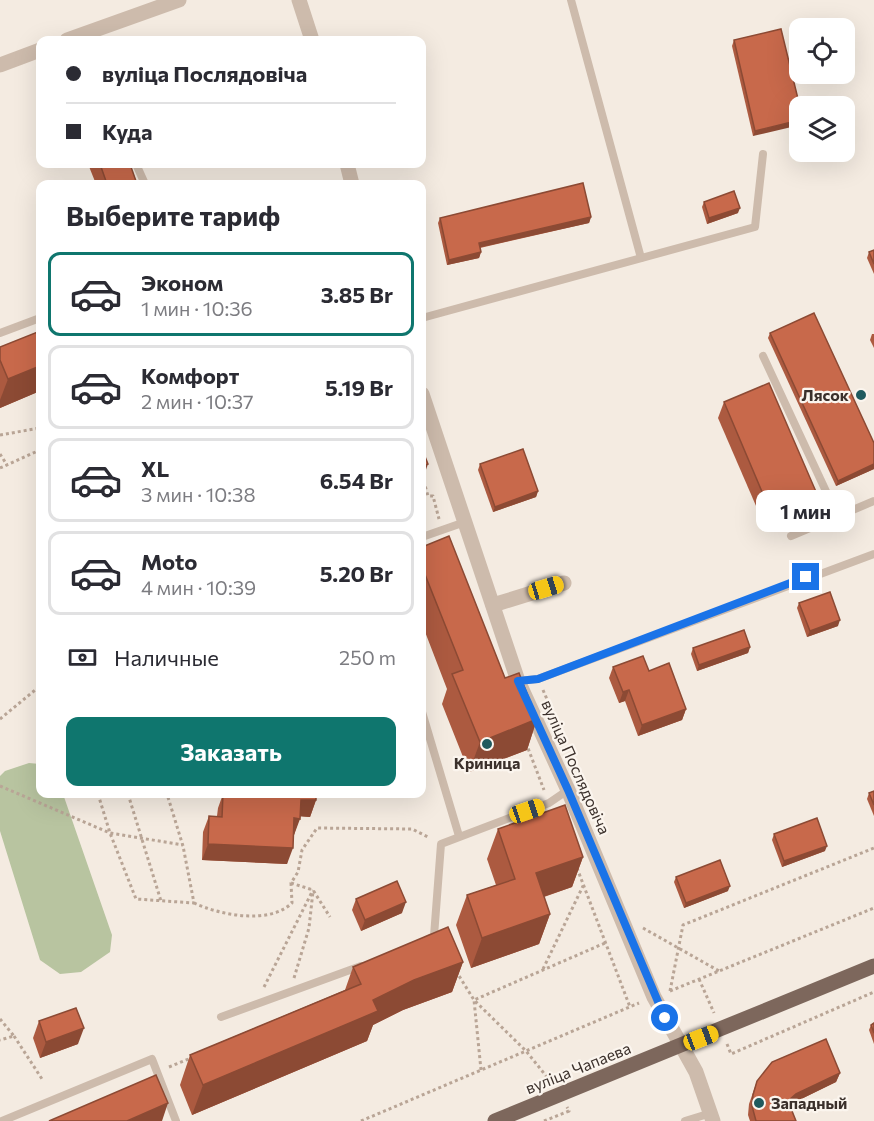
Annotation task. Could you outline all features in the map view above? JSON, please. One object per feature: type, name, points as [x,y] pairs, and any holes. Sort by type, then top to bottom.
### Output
[{"type":"main road","name":"вуліца Чапаева","points":[[495,1121],[874,966]]},
{"type":"street","points":[[89,36],[179,0]]},
{"type":"street","points":[[299,0],[311,36]]},
{"type":"street","points":[[0,65],[36,52]]},
{"type":"street","name":"вуліца Послядовіча","points":[[426,406],[518,681],[568,790],[654,997],[696,1072],[712,1117]]},
{"type":"street","points":[[493,605],[564,583]]},
{"type":"lane","points":[[571,0],[641,258]]},
{"type":"lane","points":[[426,317],[755,227],[763,154]]},
{"type":"lane","points":[[0,333],[36,320]]},
{"type":"lane","points":[[763,356],[838,517]]},
{"type":"lane","points":[[791,536],[874,501]]},
{"type":"lane","points":[[426,536],[465,522]]},
{"type":"lane","points":[[518,681],[538,679],[874,554]]},
{"type":"lane","points":[[426,725],[459,836]]},
{"type":"lane","points":[[412,945],[434,936],[441,844],[549,803],[568,790]]},
{"type":"lane","points":[[221,1017],[368,963]]},
{"type":"lane","points":[[2,1121],[152,1059],[176,1121]]},
{"type":"lane","points":[[685,1121],[712,1117]]},
{"type":"path","points":[[0,435],[36,429]]},
{"type":"path","points":[[0,468],[36,452]]},
{"type":"path","points":[[0,454],[7,465]]},
{"type":"path","points":[[538,679],[552,712]]},
{"type":"path","points":[[0,719],[36,689]]},
{"type":"path","points":[[0,786],[110,833],[183,846]]},
{"type":"path","points":[[99,798],[110,833],[136,899],[194,903],[215,912],[257,915],[284,910],[292,903],[291,883],[298,872],[302,850],[317,828],[412,829],[441,844]]},
{"type":"path","points":[[129,798],[161,901]]},
{"type":"path","points":[[167,798],[183,846],[194,903]]},
{"type":"path","points":[[670,991],[683,925],[874,848]]},
{"type":"path","points":[[575,864],[630,1007]]},
{"type":"path","points":[[291,883],[314,890],[330,917]]},
{"type":"path","points":[[542,971],[583,885]]},
{"type":"path","points":[[293,980],[309,928],[314,890]]},
{"type":"path","points":[[262,992],[314,890]]},
{"type":"path","points":[[361,1121],[654,997],[874,908]]},
{"type":"path","points":[[643,928],[719,971]]},
{"type":"path","points":[[474,1000],[605,943]]},
{"type":"path","points":[[453,965],[474,1000],[526,1051]]},
{"type":"path","points":[[731,1054],[874,992]]},
{"type":"path","points":[[474,1000],[481,1070]]},
{"type":"path","points":[[0,1019],[42,1078]]},
{"type":"path","points":[[0,1040],[14,1036]]},
{"type":"path","points":[[156,1073],[200,1054]]},
{"type":"path","points":[[544,1121],[569,1111]]},
{"type":"green space","points":[[29,763],[36,764],[36,798],[64,798],[112,935],[110,952],[81,972],[60,974],[40,960],[0,831],[0,776],[5,771]]},
{"type":"building","points":[[781,29],[789,62],[789,84],[794,84],[797,96],[789,96],[789,123],[755,131],[734,40]]},
{"type":"building","points":[[101,168],[131,168],[136,180],[106,180]]},
{"type":"building","points":[[583,183],[591,217],[479,243],[481,252],[449,260],[440,218]]},
{"type":"building","points":[[734,191],[740,208],[709,218],[704,202]]},
{"type":"building","points":[[874,250],[874,264],[869,252]]},
{"type":"building","points":[[814,313],[874,443],[874,464],[838,481],[770,333]]},
{"type":"building","points":[[36,333],[36,368],[8,379],[0,360],[0,347]]},
{"type":"building","points":[[769,383],[817,494],[771,513],[724,402]]},
{"type":"building","points":[[523,449],[538,491],[495,507],[480,464]]},
{"type":"building","points":[[449,536],[505,678],[519,673],[537,719],[480,742],[452,674],[463,670],[426,577],[426,545]]},
{"type":"building","points":[[830,592],[840,620],[810,631],[799,603]]},
{"type":"building","points":[[744,630],[750,647],[699,665],[693,648]]},
{"type":"building","points":[[643,656],[649,671],[669,663],[686,709],[642,725],[629,690],[623,692],[613,667]]},
{"type":"building","points":[[874,791],[874,805],[869,793]]},
{"type":"building","points":[[223,798],[316,798],[316,800],[301,800],[300,819],[294,818],[293,848],[208,844],[209,816],[222,817]]},
{"type":"building","points":[[565,805],[583,857],[536,873],[550,914],[482,938],[467,895],[515,879],[498,829]]},
{"type":"building","points":[[817,818],[827,846],[784,861],[774,834]]},
{"type":"building","points":[[720,860],[730,886],[686,903],[676,877]]},
{"type":"building","points":[[397,881],[406,902],[365,920],[356,899]]},
{"type":"building","points":[[448,927],[463,962],[414,980],[373,1000],[378,1011],[203,1085],[190,1055],[361,984],[353,967]]},
{"type":"building","points":[[76,1008],[84,1028],[46,1042],[39,1021]]},
{"type":"building","points":[[826,1039],[840,1073],[796,1094],[788,1101],[796,1121],[756,1121],[752,1106],[753,1095],[757,1081],[772,1062]]},
{"type":"building","points":[[156,1075],[168,1103],[127,1121],[49,1121]]},
{"type":"place","name":"Лясок","points":[[861,395]]},
{"type":"place","name":"Криница","points":[[487,744]]},
{"type":"place","name":"Западный","points":[[759,1103]]},
{"type":"route","points":[[665,1018],[654,997],[568,790],[518,681],[538,679],[806,577]]}]
